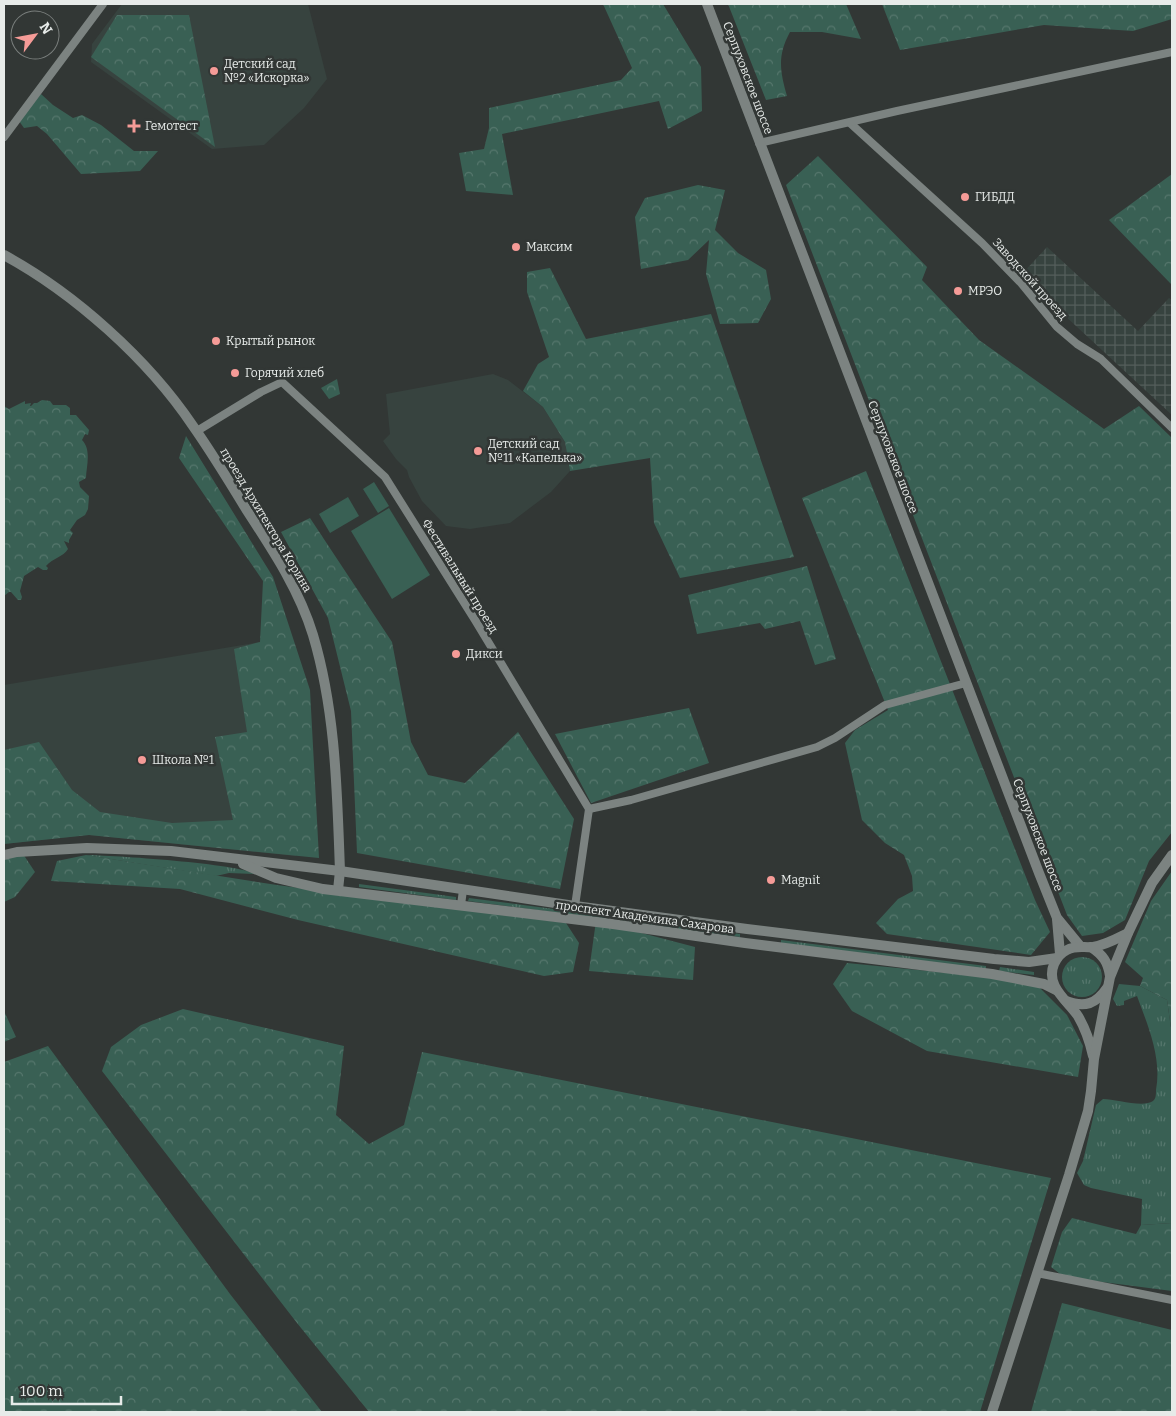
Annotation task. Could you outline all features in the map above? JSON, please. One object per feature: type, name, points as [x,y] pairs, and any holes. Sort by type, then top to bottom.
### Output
[{"type":"street","points":[[4,137],[103,4]]},
{"type":"street","name":"Серпуховское шоссе","points":[[707,4],[1057,918]]},
{"type":"street","points":[[759,143],[897,111],[1172,52]]},
{"type":"street","name":"Заводской проезд","points":[[850,123],[982,243],[1022,283],[1057,327],[1077,344],[1102,359],[1172,428]]},
{"type":"street","name":"проезд Архитектора Корина","points":[[4,255],[69,298],[121,342],[168,392],[197,431],[272,549],[303,604],[327,693],[334,742],[340,871],[338,890]]},
{"type":"street","name":"Фестивальный проезд","points":[[197,431],[282,382],[385,477],[475,620],[589,809]]},
{"type":"street","points":[[575,906],[589,809],[631,800],[817,747],[835,738],[886,705],[966,683]]},
{"type":"street","name":"проспект Академика Сахарова","points":[[4,855],[17,852],[87,848],[171,851],[233,860],[340,871],[747,929],[994,959],[1029,962],[1058,956]]},
{"type":"street","points":[[1066,1000],[1076,1004],[1086,1004],[1100,998],[1109,982],[1128,933],[1152,883],[1172,855]]},
{"type":"street","name":"проспект Академика Сахарова","points":[[233,860],[276,878],[303,885],[613,924],[745,944],[992,974],[1044,984],[1056,990]]},
{"type":"street","points":[[461,905],[463,890]]},
{"type":"street","points":[[613,910],[613,924]]},
{"type":"street","points":[[992,1412],[1088,1111],[1094,1059],[1109,982],[1108,964],[1101,954],[1085,947],[1057,918]]},
{"type":"street","points":[[1057,918],[1058,956],[1052,970],[1052,980],[1056,990],[1066,1000],[1082,1025],[1089,1040],[1094,1059]]},
{"type":"street","points":[[745,944],[747,929]]},
{"type":"street","points":[[1058,956],[1067,949],[1110,943],[1128,933]]},
{"type":"street","points":[[992,974],[994,959]]},
{"type":"street","points":[[1037,1273],[1172,1300]]},
{"type":"shaded area","name":"Детcкий сад №2 «Искорка»","points":[[122,4],[308,4],[327,79],[304,108],[264,145],[212,149],[91,62],[92,44]]},
{"type":"shaded area","points":[[1047,247],[1138,331],[1169,298],[1172,300],[1172,415],[1021,275]]},
{"type":"shaded area","name":"Детский сад №11 «Капелька»","points":[[493,374],[508,380],[543,407],[565,442],[570,471],[551,492],[510,523],[470,529],[446,526],[422,501],[407,470],[383,441],[390,434],[386,394]]},
{"type":"shaded area","name":"Школа №1","points":[[260,642],[296,856],[89,835],[4,844],[4,685]]},
{"type":"green space","points":[[603,4],[663,4],[701,67],[702,111],[668,129],[659,101],[502,134],[513,195],[466,191],[459,153],[484,149],[489,128],[489,108],[621,80],[632,68]]},
{"type":"green space","points":[[728,4],[846,4],[861,39],[822,32],[790,32],[781,56],[781,71],[787,96],[766,100]]},
{"type":"green space","points":[[882,4],[1172,4],[1172,19],[1133,31],[1044,25],[900,50]]},
{"type":"green space","points":[[117,15],[189,15],[215,147],[91,57]]},
{"type":"green space","points":[[41,94],[53,105],[73,118],[82,115],[101,125],[134,151],[158,151],[140,171],[81,174],[47,134],[37,126],[24,128],[19,121]]},
{"type":"green space","points":[[818,156],[927,267],[922,280],[979,340],[1104,429],[1139,406],[1172,438],[1172,832],[1149,861],[1125,920],[1103,933],[1082,936],[1067,915],[786,185]]},
{"type":"green space","points":[[1172,174],[1172,285],[1109,220]]},
{"type":"green space","points":[[698,185],[725,190],[715,230],[738,253],[766,270],[771,299],[758,323],[720,324],[706,274],[709,240],[688,260],[641,269],[635,217],[645,198]]},
{"type":"green space","points":[[550,268],[586,339],[711,314],[794,557],[680,578],[654,523],[650,458],[570,471],[565,442],[543,407],[523,391],[538,364],[549,357],[527,292],[527,272]]},
{"type":"green space","points":[[337,379],[340,394],[329,399],[321,388]]},
{"type":"green space","points":[[42,400],[50,401],[53,405],[66,405],[70,408],[70,415],[76,415],[89,430],[88,435],[85,434],[82,440],[88,454],[86,478],[79,482],[80,487],[89,496],[88,509],[85,515],[77,520],[70,530],[73,533],[69,543],[64,541],[68,549],[66,552],[49,563],[46,566],[47,570],[38,567],[24,576],[20,591],[22,597],[21,600],[18,600],[11,592],[4,596],[4,406],[9,409],[25,401],[25,404],[31,403],[31,406]]},
{"type":"green space","points":[[186,436],[273,577],[310,690],[319,858],[89,835],[4,844],[4,750],[39,742],[72,790],[100,812],[172,823],[233,820],[215,737],[247,732],[234,649],[260,642],[263,581],[179,458]]},
{"type":"green space","points":[[866,471],[1035,900],[1050,932],[1031,955],[887,934],[876,923],[898,899],[913,891],[912,876],[904,855],[885,843],[862,820],[845,743],[855,730],[888,710],[802,498]]},
{"type":"green space","points":[[374,482],[389,506],[378,513],[363,489]]},
{"type":"green space","points":[[348,497],[359,516],[330,533],[319,514]]},
{"type":"green space","points":[[389,508],[430,575],[392,599],[351,531]]},
{"type":"green space","points":[[310,518],[392,642],[411,742],[428,775],[465,783],[518,732],[574,819],[560,889],[357,853],[351,711],[328,618],[281,532]]},
{"type":"green space","points":[[807,566],[836,659],[815,665],[800,621],[765,629],[760,623],[697,634],[688,595]]},
{"type":"green space","points":[[689,708],[709,763],[591,803],[555,734]]},
{"type":"green space","points":[[23,854],[35,872],[15,897],[4,902],[4,856]]},
{"type":"green space","points":[[86,855],[146,858],[202,864],[245,870],[254,874],[229,873],[216,876]]},
{"type":"green space","points":[[86,855],[277,885],[566,923],[579,943],[573,972],[544,976],[298,920],[180,889],[51,881],[57,861]]},
{"type":"green space","points":[[1172,871],[1172,1035],[1167,1000],[1140,986],[1143,978],[1125,962],[1151,901]]},
{"type":"green space","points":[[359,884],[456,897],[456,900],[359,887]]},
{"type":"green space","points":[[469,898],[607,916],[607,919],[468,901]]},
{"type":"green space","points":[[620,918],[740,934],[740,937],[619,921]]},
{"type":"green space","points":[[596,921],[695,947],[693,980],[589,971]]},
{"type":"green space","points":[[781,940],[986,966],[986,969],[781,943]]},
{"type":"green space","points":[[1082,957],[1096,963],[1102,977],[1096,991],[1082,997],[1068,991],[1062,977],[1068,963]]},
{"type":"green space","points":[[847,963],[999,978],[1038,986],[1067,1015],[1083,1046],[1078,1077],[927,1051],[852,1011],[833,984]]},
{"type":"green space","points":[[1000,967],[1034,972],[1034,975],[999,971]]},
{"type":"green space","points":[[1119,984],[1140,986],[1167,1000],[1172,1035],[1172,1223],[1141,1225],[1142,1199],[1091,1188],[1084,1185],[1077,1173],[1083,1161],[1096,1105],[1103,1099],[1143,1104],[1154,1100],[1156,1096],[1157,1066],[1153,1042],[1137,996],[1124,1001],[1124,1005],[1117,1006],[1113,999]]},
{"type":"green space","points":[[183,1009],[344,1046],[336,1115],[369,1144],[404,1125],[422,1052],[1051,1178],[980,1412],[369,1412],[297,1323],[102,1071],[111,1047],[141,1025]]},
{"type":"green space","points":[[4,1011],[16,1037],[4,1042]]},
{"type":"green space","points":[[48,1046],[230,1294],[322,1412],[4,1412],[4,1062]]},
{"type":"green space","points":[[1072,1218],[1136,1234],[1141,1225],[1172,1223],[1172,1291],[1064,1277],[1051,1267],[1062,1232]]},
{"type":"green space","points":[[1062,1303],[1172,1330],[1172,1412],[1031,1412]]},
{"type":"place","name":"Детcкий сад №2 «Искорка»","points":[[214,71]]},
{"type":"place","name":"Гемотест","points":[[134,126]]},
{"type":"place","name":"ГИБДД","points":[[965,197]]},
{"type":"place","name":"Максим","points":[[516,247]]},
{"type":"place","name":"МРЭО","points":[[958,291]]},
{"type":"place","name":"Крытый рынок","points":[[216,341]]},
{"type":"place","name":"Горячий хлеб","points":[[235,373]]},
{"type":"place","name":"Детский сад №11 «Капелька»","points":[[478,451]]},
{"type":"place","name":"Дикси","points":[[456,654]]},
{"type":"place","name":"Школа №1","points":[[142,760]]},
{"type":"place","name":"Magnit","points":[[771,880]]}]
